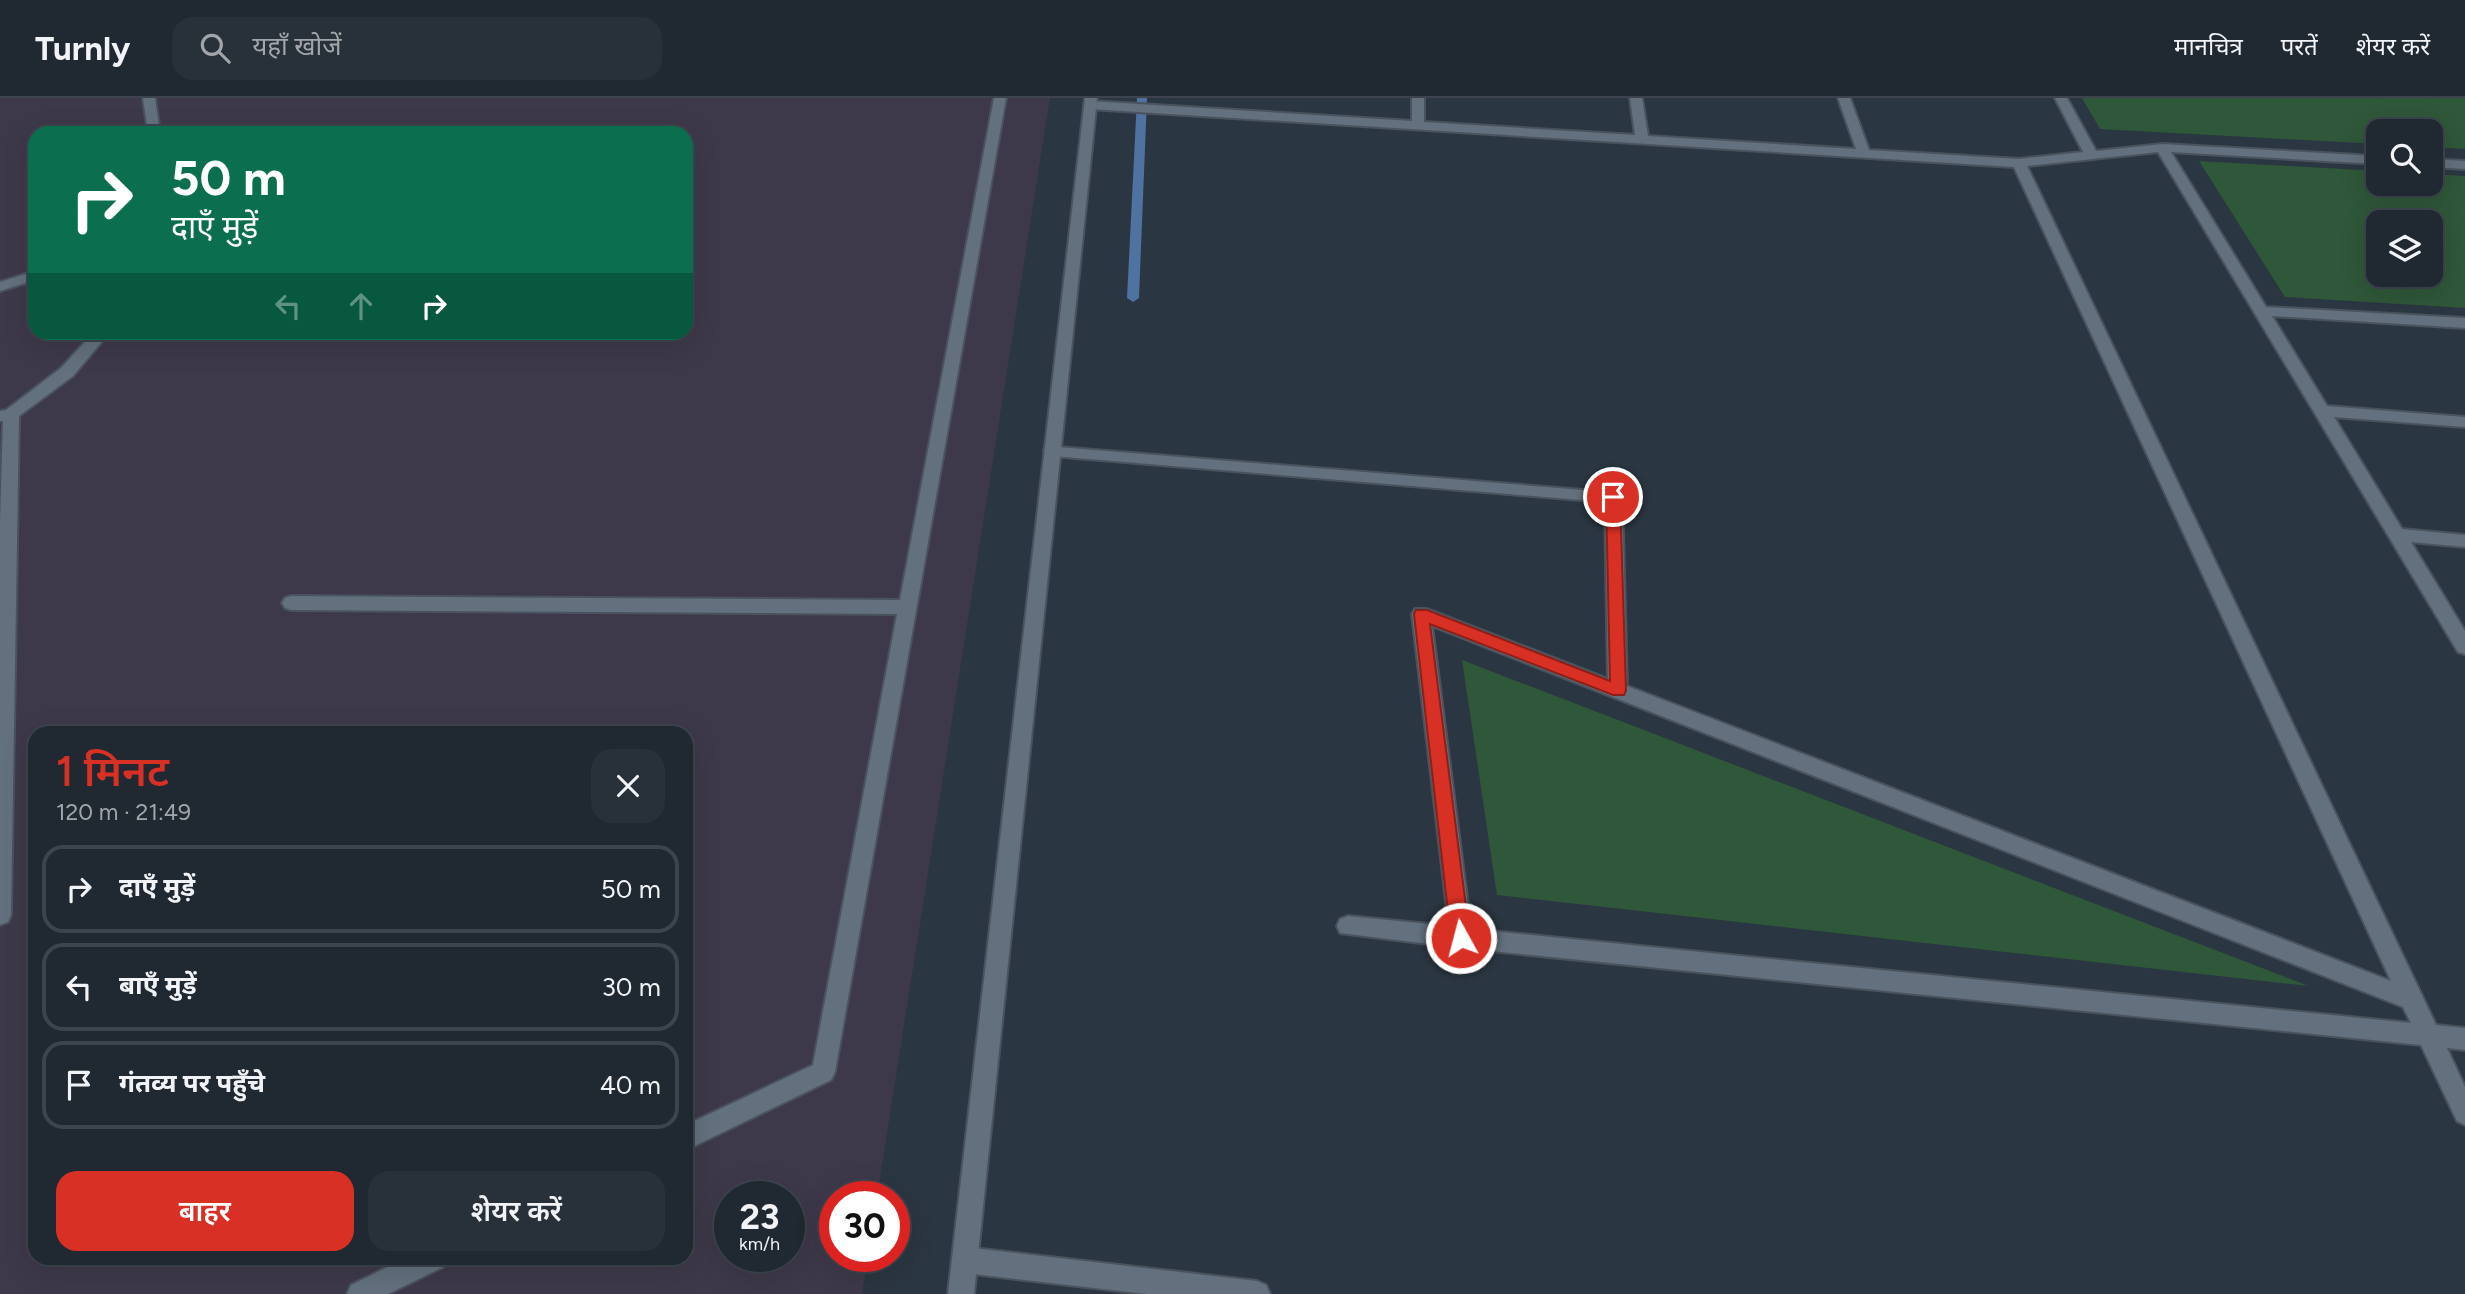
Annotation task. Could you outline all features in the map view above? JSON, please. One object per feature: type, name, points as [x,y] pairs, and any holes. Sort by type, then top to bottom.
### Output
[{"type":"street","points":[[149,98],[153,126]]},
{"type":"street","points":[[693,1135],[823,1072],[1000,98]]},
{"type":"street","points":[[1418,98],[1418,126]]},
{"type":"street","points":[[1636,98],[1642,140]]},
{"type":"street","points":[[1844,98],[1864,154]]},
{"type":"street","points":[[2061,98],[2092,156]]},
{"type":"street","points":[[961,1294],[1091,102],[1126,108],[2019,163],[2162,148],[2366,159]]},
{"type":"street","points":[[2162,148],[2465,647]]},
{"type":"street","points":[[2019,163],[2465,1113]]},
{"type":"street","points":[[2443,163],[2465,164]]},
{"type":"street","points":[[0,287],[28,277]]},
{"type":"street","points":[[2260,311],[2465,323]]},
{"type":"street","points":[[2321,411],[2465,422]]},
{"type":"street","points":[[0,915],[6,415]]},
{"type":"street","points":[[1052,450],[1613,497],[1618,690]]},
{"type":"street","points":[[2397,535],[2465,541]]},
{"type":"street","points":[[291,603],[907,607]]},
{"type":"street","points":[[1461,938],[1422,614],[2411,999]]},
{"type":"street","points":[[1348,926],[2465,1039]]},
{"type":"street","points":[[965,1260],[1257,1294]]},
{"type":"street","points":[[360,1294],[420,1265]]},
{"type":"lane","points":[[6,415],[67,372],[96,340]]},
{"type":"shaded area","points":[[0,98],[1050,98],[880,1181],[819,1181],[819,1272],[866,1272],[862,1294],[0,1294]]},
{"type":"green space","points":[[2082,98],[2465,98],[2465,149],[2443,148],[2443,119],[2366,119],[2366,143],[2100,129]]},
{"type":"green space","points":[[2199,161],[2366,170],[2366,196],[2443,196],[2443,175],[2465,176],[2465,308],[2285,297]]},
{"type":"green space","points":[[1462,660],[2309,986],[1497,895]]},
{"type":"waterway","points":[[1133,298],[1142,98]]},
{"type":"route","points":[[1461,938],[1422,614],[1618,690],[1613,497]]}]
